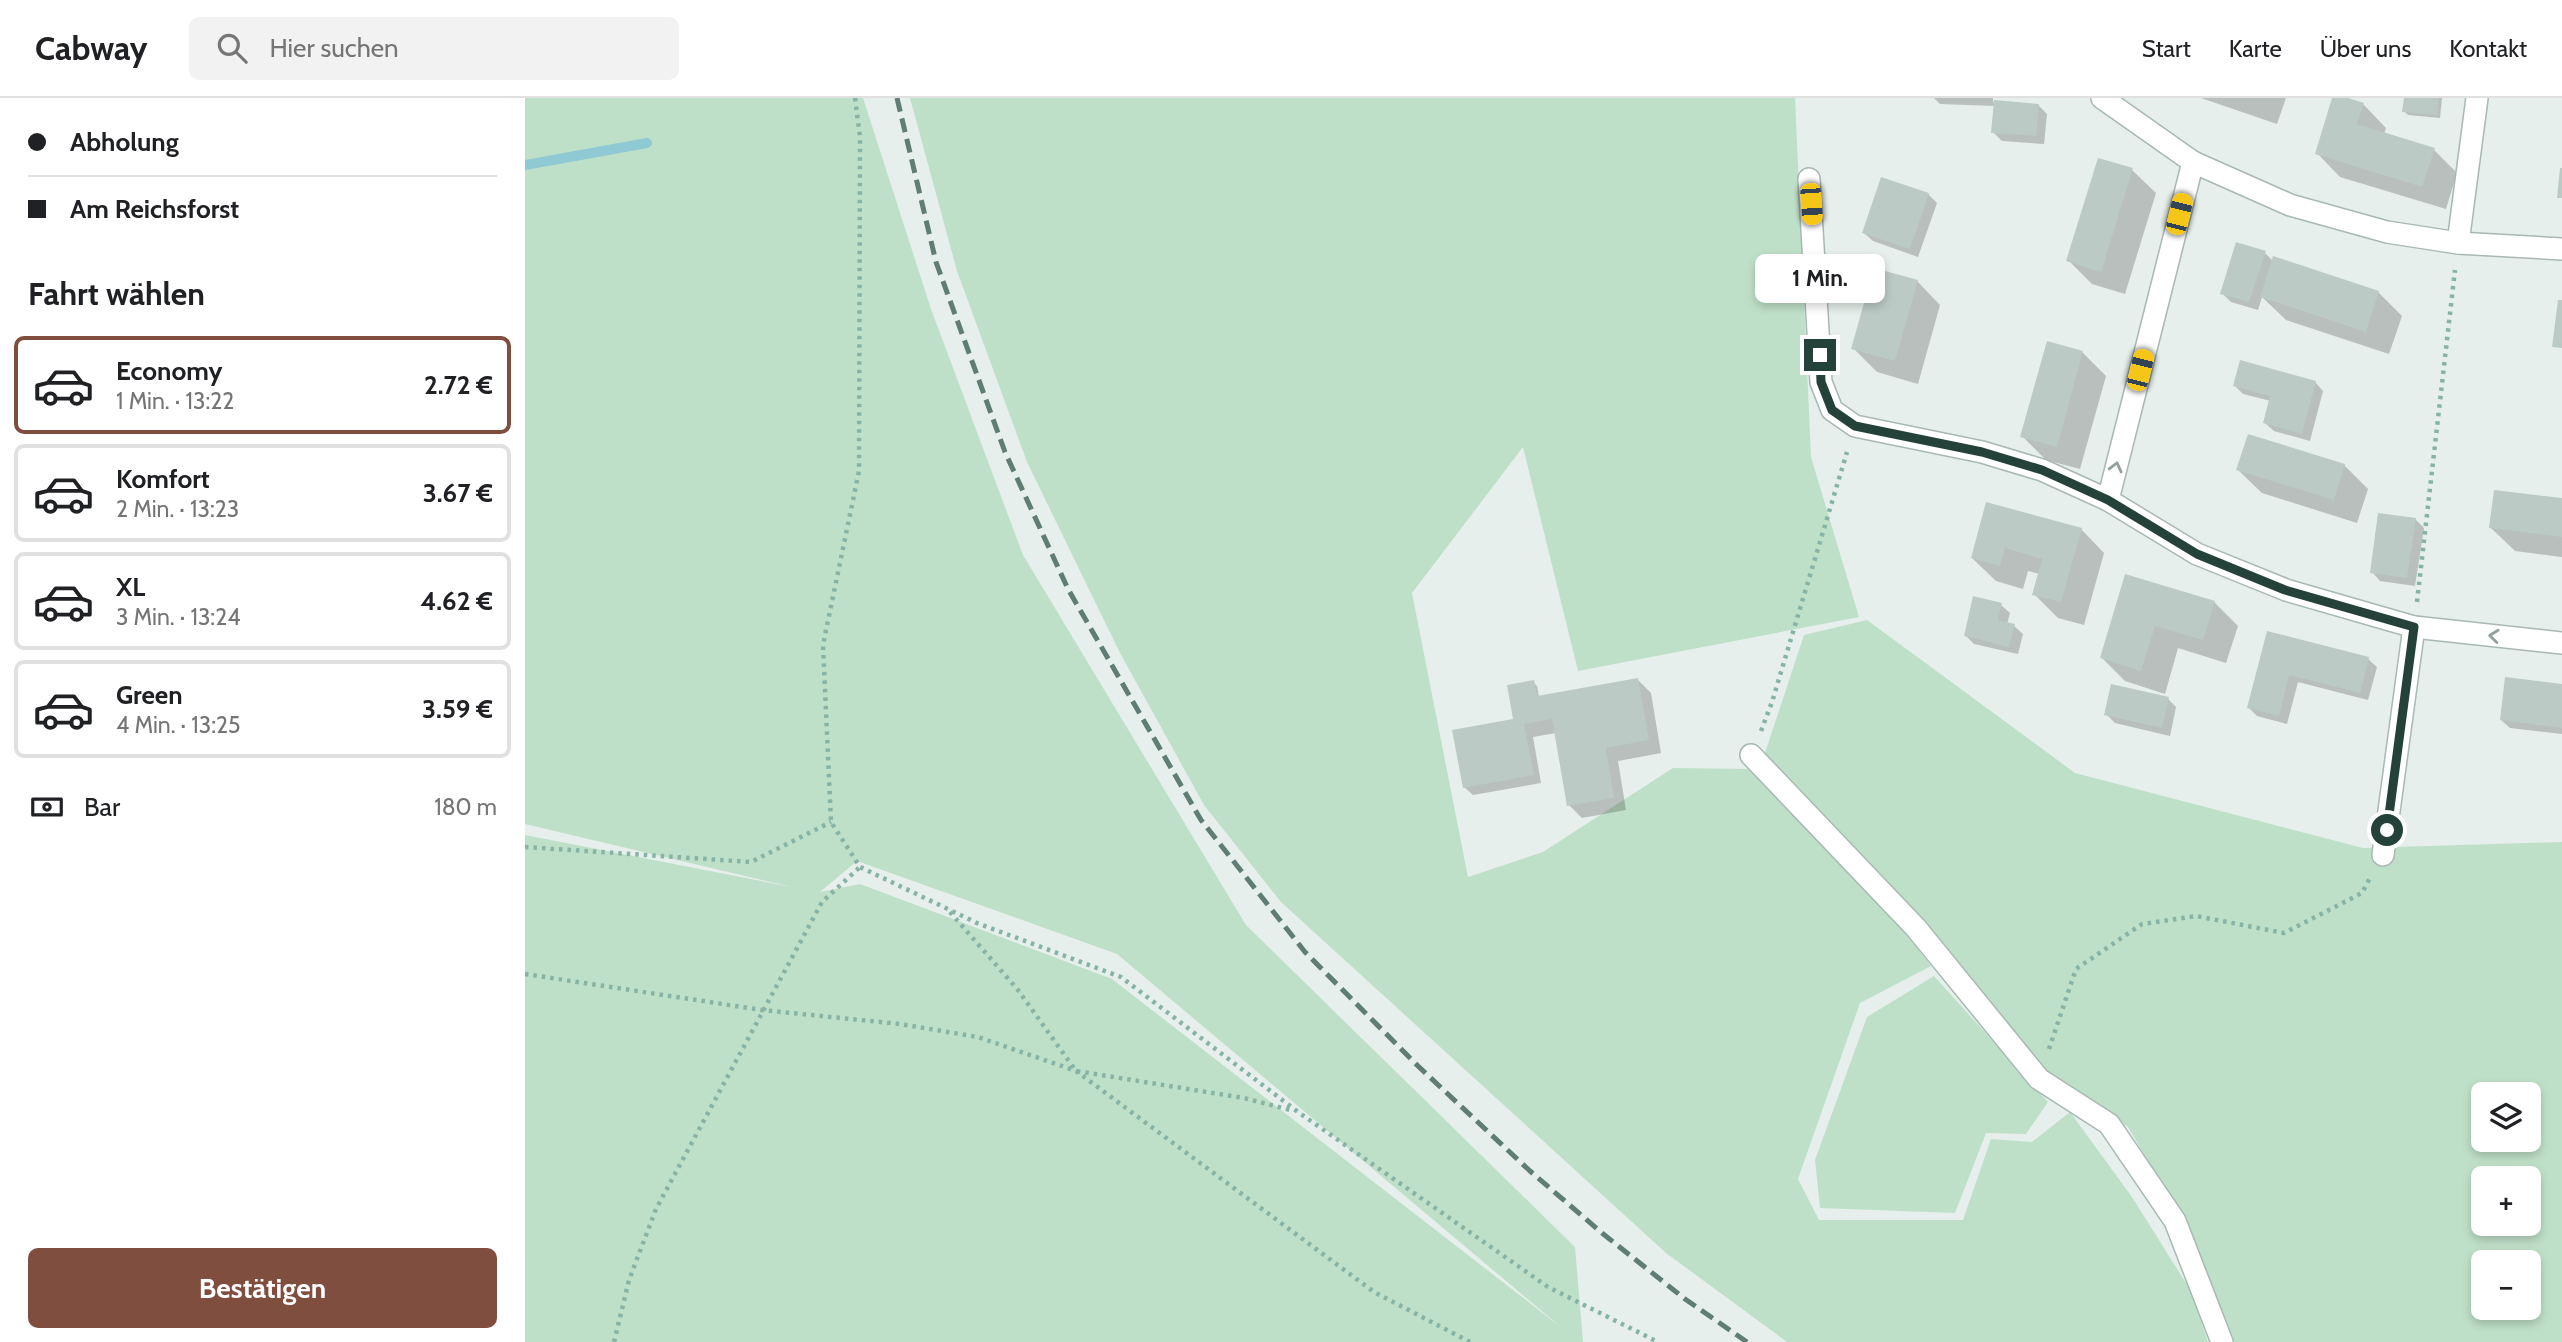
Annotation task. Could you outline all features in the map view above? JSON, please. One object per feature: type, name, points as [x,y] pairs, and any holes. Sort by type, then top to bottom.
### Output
[{"type":"street","points":[[2102,98],[2193,163],[2290,205],[2387,232],[2458,243],[2562,249]]},
{"type":"street","points":[[2458,243],[2477,98]]},
{"type":"street","points":[[2108,500],[2193,163]]},
{"type":"street","points":[[1809,178],[1821,382],[1832,410],[1855,426],[1982,452],[2042,470],[2108,500],[2197,554],[2285,590],[2414,627],[2562,643]]},
{"type":"street","points":[[2383,855],[2414,627]]},
{"type":"street","points":[[1751,755],[1916,928],[2039,1079],[2109,1124],[2175,1220],[2222,1342]]},
{"type":"path","points":[[855,98],[860,137],[859,471],[823,645],[831,822],[860,867],[977,923],[1121,977],[1298,1112],[1548,1287],[1658,1342]]},
{"type":"path","points":[[2414,627],[2458,243]]},
{"type":"path","points":[[1772,702],[1855,426]]},
{"type":"path","points":[[525,847],[751,863],[831,822]]},
{"type":"path","points":[[2039,1079],[2076,969],[2142,924],[2196,916],[2284,933],[2362,893],[2383,855]]},
{"type":"path","points":[[614,1342],[629,1280],[656,1209],[821,902],[860,867]]},
{"type":"path","points":[[947,909],[1018,990],[1076,1071],[1374,1292],[1470,1342]]},
{"type":"path","points":[[525,974],[762,1010],[900,1024],[978,1037],[1076,1071],[1244,1098],[1298,1112]]},
{"type":"green space","points":[[525,98],[863,98],[931,309],[1023,555],[1246,925],[1575,1247],[1583,1342],[525,1342],[525,835],[792,887],[525,824]],"holes":[[[857,861],[1117,954],[1562,1328],[1112,979],[860,884],[820,892]]]},
{"type":"green space","points":[[910,98],[1795,98],[1811,457],[1859,617],[1578,671],[1523,447],[1412,593],[1468,877],[1543,852],[1673,768],[1748,769],[1857,871],[1931,966],[1860,1003],[1798,1179],[1819,1220],[1963,1220],[1991,1139],[2032,1142],[2070,1112],[2132,1197],[2191,1291],[2208,1342],[1787,1342],[1666,1253],[1281,902],[1204,805],[1120,653],[1027,462],[957,271]]},
{"type":"green space","points":[[1867,620],[2075,773],[2363,848],[2562,842],[2562,1342],[2234,1342],[2184,1223],[2128,1127],[2056,1084],[1916,912],[1764,756],[1804,635]]},
{"type":"green space","points":[[1934,976],[2048,1102],[2026,1134],[1986,1133],[1955,1213],[1820,1208],[1815,1160],[1867,1017]]},
{"type":"building","points":[[2332,98],[2348,98],[2364,103],[2357,124],[2435,148],[2422,187],[2315,154]]},
{"type":"building","points":[[2404,98],[2439,98],[2437,115],[2402,112]]},
{"type":"building","points":[[1994,100],[2039,104],[2036,136],[1991,133]]},
{"type":"building","points":[[2098,158],[2133,168],[2101,272],[2066,261]]},
{"type":"building","points":[[2560,168],[2562,198],[2557,198]]},
{"type":"building","points":[[1881,177],[1929,193],[1910,249],[1862,233]]},
{"type":"building","points":[[2236,242],[2266,251],[2249,302],[2220,294]]},
{"type":"building","points":[[2273,256],[2379,291],[2366,332],[2260,297]]},
{"type":"building","points":[[1874,268],[1918,280],[1895,361],[1851,349]]},
{"type":"building","points":[[2558,300],[2562,300],[2562,348],[2552,347]]},
{"type":"building","points":[[2047,341],[2083,351],[2057,447],[2020,437]]},
{"type":"building","points":[[2240,360],[2316,381],[2302,434],[2263,423],[2270,396],[2233,386]]},
{"type":"building","points":[[2248,434],[2345,464],[2334,500],[2236,470]]},
{"type":"building","points":[[2494,490],[2562,498],[2562,537],[2489,528]]},
{"type":"building","points":[[1986,502],[2082,528],[2061,602],[2032,595],[2042,559],[2005,548],[2000,566],[1971,558]]},
{"type":"building","points":[[2378,513],[2416,518],[2407,578],[2370,573]]},
{"type":"building","points":[[2125,574],[2215,601],[2203,640],[2155,626],[2141,671],[2100,658]]},
{"type":"building","points":[[1973,596],[2002,603],[1998,620],[2015,624],[2009,647],[1964,636]]},
{"type":"building","points":[[2267,631],[2369,657],[2360,693],[2289,675],[2279,716],[2247,708]]},
{"type":"building","points":[[2505,677],[2562,684],[2562,728],[2500,720]]},
{"type":"building","points":[[1638,678],[1649,740],[1606,748],[1614,798],[1567,806],[1552,719],[1524,724],[1534,775],[1463,788],[1452,730],[1513,719],[1507,685],[1534,680],[1537,696]]},
{"type":"building","points":[[2111,684],[2169,697],[2162,728],[2104,715]]},
{"type":"waterway","points":[[525,165],[647,143]]},
{"type":"railway","points":[[897,98],[936,262],[1005,452],[1068,589],[1201,820],[1305,952],[1418,1066],[1530,1171],[1602,1233],[1685,1299],[1747,1342]]},
{"type":"route","points":[[1820,355],[1821,382],[1832,410],[1855,426],[1982,452],[2042,470],[2108,500],[2197,554],[2285,590],[2414,627],[2387,830]]}]
